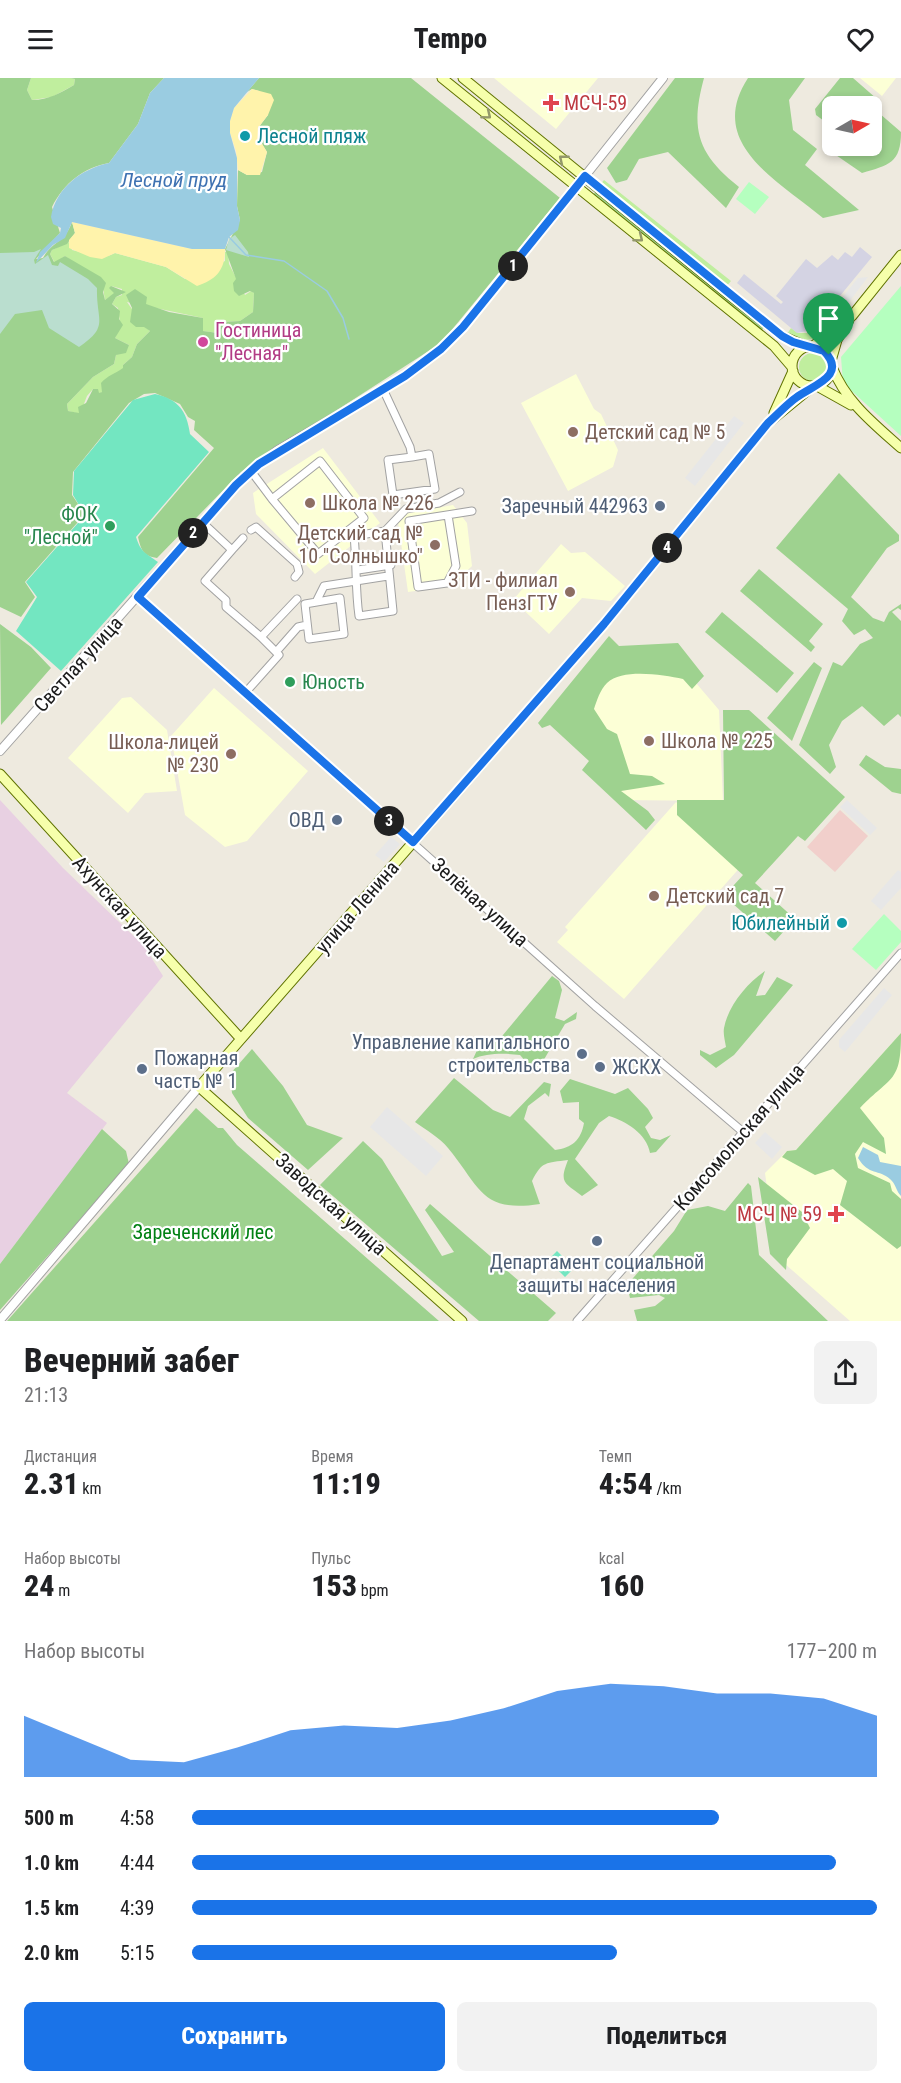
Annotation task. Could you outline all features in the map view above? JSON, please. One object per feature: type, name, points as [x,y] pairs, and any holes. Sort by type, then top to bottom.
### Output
[{"type":"main road","points":[[442,78],[774,346],[793,369],[800,382],[815,386],[856,407]]},
{"type":"main road","points":[[463,78],[773,329],[793,342],[824,351],[842,389],[856,407],[901,448]]},
{"type":"main road","name":"Светлая улица","points":[[576,188],[585,176]]},
{"type":"main road","points":[[815,386],[828,379],[837,340],[852,316],[901,255]]},
{"type":"main road","points":[[793,369],[797,354],[811,347],[852,316]]},
{"type":"main road","name":"улица Ленина","points":[[199,1087],[624,602],[768,423],[784,394],[793,369]]},
{"type":"main road","name":"улица Ленина","points":[[768,423],[815,386]]},
{"type":"main road","name":"Ахунская улица","points":[[0,774],[241,1039]]},
{"type":"main road","name":"Заводская улица","points":[[199,1087],[462,1321]]},
{"type":"street","name":"Светлая улица","points":[[585,176],[663,78]]},
{"type":"street","name":"Светлая улица","points":[[0,751],[202,522],[251,471],[279,450],[424,363],[463,327],[576,188]]},
{"type":"street","points":[[383,389],[410,447],[412,457]]},
{"type":"street","points":[[429,454],[435,489],[393,495],[388,460],[412,457],[429,454]]},
{"type":"street","points":[[251,471],[272,499],[318,554],[364,518],[320,461],[272,499]]},
{"type":"street","points":[[385,531],[393,611],[359,616],[354,582],[358,570],[354,536],[385,531],[406,509],[439,502],[460,492]]},
{"type":"street","points":[[448,515],[456,566],[447,583],[418,587],[409,521],[472,511]]},
{"type":"street","points":[[202,522],[232,550]]},
{"type":"street","points":[[251,530],[256,527],[297,564],[300,572],[295,577]]},
{"type":"street","points":[[243,538],[205,581],[226,600],[226,608],[279,655],[245,693]]},
{"type":"street","points":[[358,570],[390,566]]},
{"type":"street","points":[[316,602],[324,586],[388,576]]},
{"type":"street","points":[[338,584],[340,598],[344,634],[309,639],[304,604],[340,598]]},
{"type":"street","name":"Зелёная улица","points":[[138,597],[596,1006],[743,1132]]},
{"type":"street","points":[[261,637],[297,599]]},
{"type":"street","points":[[276,652],[298,627],[307,625]]},
{"type":"street","name":"Комсомольская улица","points":[[577,1321],[901,953]]},
{"type":"street","points":[[0,1320],[199,1087]]},
{"type":"shaded area","name":"МСЧ-59","points":[[494,78],[598,78],[556,129]]},
{"type":"shaded area","points":[[860,78],[896,78],[882,96]]},
{"type":"shaded area","points":[[235,235],[248,252],[249,257],[226,250],[229,239]]},
{"type":"shaded area","points":[[860,247],[872,257],[812,330],[797,333],[737,283],[744,274],[781,304],[783,302],[776,296],[806,259],[817,268],[832,255],[838,260],[845,252],[852,257]]},
{"type":"shaded area","points":[[41,249],[34,260],[35,264],[48,255],[52,265],[58,266],[60,262],[88,279],[97,288],[98,328],[89,340],[79,347],[49,328],[42,310],[15,314],[0,334],[0,253],[34,252]]},
{"type":"shaded area","points":[[868,277],[839,315],[837,304],[858,278]]},
{"type":"shaded area","name":"Детский сад № 5","points":[[576,374],[594,409],[601,414],[618,450],[613,467],[568,491],[521,403]]},
{"type":"shaded area","points":[[734,416],[744,423],[695,486],[685,478]]},
{"type":"shaded area","name":"Школа № 226","points":[[323,448],[380,523],[315,574],[256,514],[253,493]]},
{"type":"shaded area","name":"Детский сад № 10 \"Солнышко\"","points":[[453,505],[467,523],[472,566],[451,586],[408,592],[397,515]]},
{"type":"shaded area","name":"ЗТИ - филиал ПензГТУ","points":[[561,544],[571,553],[585,552],[625,586],[611,601],[582,598],[549,634],[513,600]]},
{"type":"shaded area","name":"Школа № 225","points":[[603,660],[679,663],[719,710],[723,801],[619,800],[600,764],[554,718]]},
{"type":"shaded area","name":"Школа-лицей № 230","points":[[214,688],[308,771],[247,841],[225,847],[185,815],[171,736]]},
{"type":"shaded area","points":[[131,697],[167,730],[177,791],[145,793],[128,813],[68,758],[122,698]]},
{"type":"shaded area","points":[[0,800],[63,868],[144,946],[163,976],[67,1093],[107,1123],[0,1264]]},
{"type":"shaded area","points":[[847,800],[877,828],[870,835],[840,807]]},
{"type":"shaded area","name":"Детский сад 7","points":[[676,802],[743,864],[624,999],[557,942],[568,930],[565,927]]},
{"type":"shaded area","points":[[840,810],[868,836],[835,872],[807,847]]},
{"type":"shaded area","points":[[391,837],[400,844],[384,862],[375,855]]},
{"type":"shaded area","points":[[898,870],[901,872],[901,888],[881,910],[871,901]]},
{"type":"shaded area","points":[[884,988],[892,995],[845,1052],[839,1047],[839,1040]]},
{"type":"shaded area","name":"МСЧ № 59","points":[[901,1033],[901,1321],[850,1321],[776,1256],[765,1173],[787,1151],[796,1150]]},
{"type":"shaded area","points":[[387,1107],[443,1156],[426,1176],[370,1127]]},
{"type":"shaded area","points":[[765,1132],[782,1147],[772,1159],[755,1143]]},
{"type":"green space","points":[[0,78],[31,78],[27,90],[32,100],[38,100],[74,85],[75,79],[70,78],[164,78],[150,93],[138,124],[109,163],[100,165],[75,178],[57,198],[52,207],[60,233],[36,259],[43,258],[50,248],[62,239],[72,222],[75,233],[67,244],[52,250],[50,254],[54,262],[65,256],[101,277],[106,283],[103,292],[105,300],[114,293],[109,288],[111,286],[126,292],[116,297],[112,304],[120,311],[119,319],[123,325],[115,338],[129,345],[126,353],[116,355],[114,364],[93,377],[67,404],[68,411],[79,413],[78,407],[86,403],[93,389],[98,389],[99,393],[102,392],[101,383],[123,368],[123,365],[132,357],[137,344],[150,331],[144,327],[136,327],[130,322],[132,308],[126,295],[135,289],[147,297],[146,304],[169,312],[203,318],[203,331],[218,333],[222,322],[240,321],[253,312],[254,293],[250,291],[239,296],[234,291],[233,283],[236,279],[225,249],[240,220],[237,206],[238,170],[247,175],[262,172],[267,152],[259,139],[258,128],[268,115],[259,91],[252,89],[247,92],[259,78],[411,78],[560,198],[441,343],[241,472],[157,558],[143,552],[138,537],[214,448],[194,430],[195,421],[188,417],[180,404],[155,393],[144,394],[129,403],[73,472],[72,495],[85,514],[25,582],[35,597],[21,617],[0,607]]},
{"type":"green space","points":[[31,78],[75,79],[74,85],[52,97],[32,100],[27,90]]},
{"type":"green space","points":[[675,78],[704,78],[698,112],[700,139],[714,163],[739,187],[726,208],[668,152],[639,159],[627,180],[616,183],[607,168]]},
{"type":"green space","points":[[748,78],[805,78],[789,100],[793,130],[817,149],[805,165],[859,210],[823,218],[769,175],[753,159],[741,142],[735,123],[737,101]]},
{"type":"green space","points":[[840,78],[853,78],[874,96],[825,96]]},
{"type":"green space","points":[[822,100],[822,120],[816,115],[815,109]]},
{"type":"green space","points":[[882,116],[901,132],[899,150],[892,161],[886,165],[862,173],[837,156],[882,156]]},
{"type":"green space","points":[[604,180],[731,281],[725,288],[599,186]]},
{"type":"green space","points":[[749,182],[769,197],[755,214],[736,199]]},
{"type":"green space","points":[[596,191],[764,327],[761,331],[593,195]]},
{"type":"green space","points":[[69,242],[72,250],[99,256],[115,253],[166,267],[185,279],[225,261],[225,252],[228,252],[229,264],[245,295],[251,291],[254,293],[253,312],[240,321],[222,322],[219,333],[202,331],[203,318],[127,302],[150,331],[137,344],[132,357],[123,365],[124,368],[102,392],[99,394],[93,389],[87,396],[80,414],[68,411],[67,404],[93,377],[114,364],[116,355],[129,345],[115,338],[120,323],[118,308],[112,304],[116,297],[122,295],[122,289],[111,286],[115,293],[105,300],[103,288],[65,256],[55,263],[50,254],[52,250]]},
{"type":"green space","points":[[901,286],[901,436],[843,383],[841,357]]},
{"type":"green space","points":[[825,320],[834,328],[817,338],[806,340],[787,334],[791,328],[798,333],[815,333]]},
{"type":"green space","points":[[813,353],[823,357],[827,367],[823,377],[813,381],[803,377],[799,367],[803,357]]},
{"type":"green space","name":"ФОК \"Лесной\"","points":[[155,394],[170,399],[180,407],[190,434],[209,452],[136,537],[142,550],[158,562],[61,671],[16,631],[37,597],[26,582],[85,515],[73,495],[74,471],[133,400]]},
{"type":"green space","points":[[839,473],[899,535],[899,541],[887,548],[851,597],[873,618],[884,622],[889,612],[901,604],[901,610],[898,608],[892,612],[901,621],[901,717],[898,714],[884,726],[862,706],[842,721],[829,745],[836,767],[830,774],[799,745],[833,662],[842,666],[860,644],[873,638],[865,629],[854,635],[842,621],[848,609],[776,548]]},
{"type":"green space","points":[[759,569],[823,624],[809,641],[815,647],[811,652],[740,591]]},
{"type":"green space","points":[[722,612],[794,673],[777,693],[705,632]]},
{"type":"green space","points":[[0,624],[31,647],[51,668],[1,725]]},
{"type":"green space","points":[[609,636],[619,646],[678,643],[704,676],[692,689],[683,679],[643,674],[623,675],[607,683],[594,709],[607,729],[617,734],[630,774],[652,776],[665,784],[621,791],[648,811],[655,820],[646,830],[582,770],[589,761],[550,725],[542,728],[538,723]]},
{"type":"green space","points":[[814,662],[822,668],[792,741],[767,718]]},
{"type":"green space","points":[[723,710],[749,710],[845,797],[805,841],[798,836],[755,883],[795,919],[775,941],[724,896],[743,875],[677,815],[677,800],[724,800]]},
{"type":"green space","points":[[866,755],[885,767],[901,769],[901,794],[892,792],[859,765]]},
{"type":"green space","points":[[884,914],[901,931],[901,942],[876,970],[852,949]]},
{"type":"green space","points":[[765,971],[756,996],[765,995],[777,977],[793,985],[734,1055],[716,1068],[700,1055],[700,1050],[710,1055],[726,1047],[724,1030],[734,1003],[745,989]]},
{"type":"green space","points":[[552,976],[559,981],[562,990],[555,1018],[564,1021],[577,1012],[576,1019],[565,1024],[536,1073],[520,1055],[496,1054],[473,1059],[478,1048],[498,1041]]},
{"type":"green space","points":[[901,1033],[901,1049],[896,1070],[887,1083],[860,1108],[884,1138],[886,1154],[863,1142],[855,1154],[858,1168],[890,1183],[892,1191],[901,1199],[901,1246],[897,1249],[840,1205],[847,1181],[833,1169],[815,1175],[782,1157],[787,1151],[796,1150]]},
{"type":"green space","points":[[252,1049],[283,1086],[307,1125],[343,1138],[308,1170],[248,1118],[232,1093],[230,1074]]},
{"type":"green space","points":[[454,1078],[493,1110],[510,1117],[544,1082],[551,1084],[549,1097],[545,1093],[528,1106],[524,1119],[555,1150],[575,1142],[581,1134],[584,1123],[579,1119],[579,1102],[563,1103],[560,1091],[570,1079],[615,1094],[628,1088],[648,1109],[653,1118],[645,1127],[651,1138],[660,1140],[671,1135],[656,1152],[650,1153],[645,1140],[635,1129],[609,1116],[599,1123],[575,1159],[598,1185],[582,1196],[565,1181],[564,1173],[568,1160],[550,1163],[542,1166],[532,1181],[540,1204],[505,1205],[484,1194],[445,1144],[415,1122]]},
{"type":"green space","name":"Зареченский лес","points":[[196,1108],[218,1128],[223,1128],[237,1145],[439,1321],[7,1321]]},
{"type":"green space","points":[[102,1129],[126,1151],[129,1164],[0,1310],[0,1264]]},
{"type":"green space","points":[[363,1141],[382,1159],[442,1256],[454,1252],[425,1210],[430,1204],[556,1313],[548,1321],[479,1321],[320,1185]]},
{"type":"green space","points":[[758,1177],[802,1212],[810,1228],[787,1259],[786,1270],[770,1254]]},
{"type":"green space","points":[[748,1183],[751,1186],[759,1255],[828,1321],[637,1321],[634,1310],[655,1306],[665,1298],[659,1295],[630,1298],[627,1285],[674,1231],[687,1210],[708,1206],[725,1211]]},
{"type":"green space","points":[[557,1251],[574,1268],[565,1277],[548,1260]]},
{"type":"sand","name":"Лесной пляж","points":[[252,89],[271,94],[274,100],[268,115],[258,128],[259,139],[267,152],[260,175],[247,175],[238,170],[236,151],[230,133],[230,121],[234,108]]},
{"type":"sand","points":[[72,222],[192,249],[225,249],[225,256],[215,277],[197,286],[166,267],[115,253],[102,259],[90,257],[69,248],[69,240],[75,233]]},
{"type":"water","name":"Лесной пруд","points":[[164,78],[259,78],[234,108],[230,121],[230,133],[237,158],[237,206],[240,220],[238,230],[229,237],[225,249],[192,249],[72,222],[65,238],[53,245],[36,263],[40,252],[60,233],[61,228],[53,224],[51,217],[58,197],[71,181],[80,175],[109,163],[138,124],[150,93]]},
{"type":"water","points":[[863,1147],[878,1155],[880,1162],[901,1166],[901,1196],[890,1179],[862,1164],[858,1158]]},
{"type":"waterway","points":[[229,237],[246,255],[284,261],[327,291],[343,318],[349,339]]},
{"type":"place","name":"МСЧ-59","points":[[551,103]]},
{"type":"place","name":"Лесной пляж","points":[[245,136]]},
{"type":"place","name":"Гостиница \"Лесная\"","points":[[203,342]]},
{"type":"place","name":"Детский сад № 5","points":[[573,432]]},
{"type":"place","name":"Школа № 226","points":[[310,503]]},
{"type":"place","name":"Заречный 442963","points":[[660,506]]},
{"type":"place","name":"ФОК \"Лесной\"","points":[[110,526]]},
{"type":"place","name":"Детский сад № 10 \"Солнышко\"","points":[[435,545]]},
{"type":"place","name":"ЗТИ - филиал ПензГТУ","points":[[570,592]]},
{"type":"place","name":"Юность","points":[[290,682]]},
{"type":"place","name":"Школа № 225","points":[[649,741]]},
{"type":"place","name":"Школа-лицей № 230","points":[[231,754]]},
{"type":"place","name":"ОВД","points":[[337,820]]},
{"type":"place","name":"Детский сад 7","points":[[654,896]]},
{"type":"place","name":"Юбилейный","points":[[842,923]]},
{"type":"place","name":"Управление капитального строительства","points":[[582,1054]]},
{"type":"place","name":"ЖСКХ","points":[[600,1067]]},
{"type":"place","name":"Пожарная часть № 1","points":[[142,1069]]},
{"type":"place","name":"МСЧ № 59","points":[[836,1214]]},
{"type":"place","name":"Департамент социальной защиты населения","points":[[597,1241]]},
{"type":"route","points":[[585,176],[782,336],[808,347],[819,348],[829,355],[832,367],[828,379],[795,398],[768,423],[636,587],[413,842],[138,597],[242,478],[259,464],[405,376],[441,349],[463,327],[585,176]]}]
